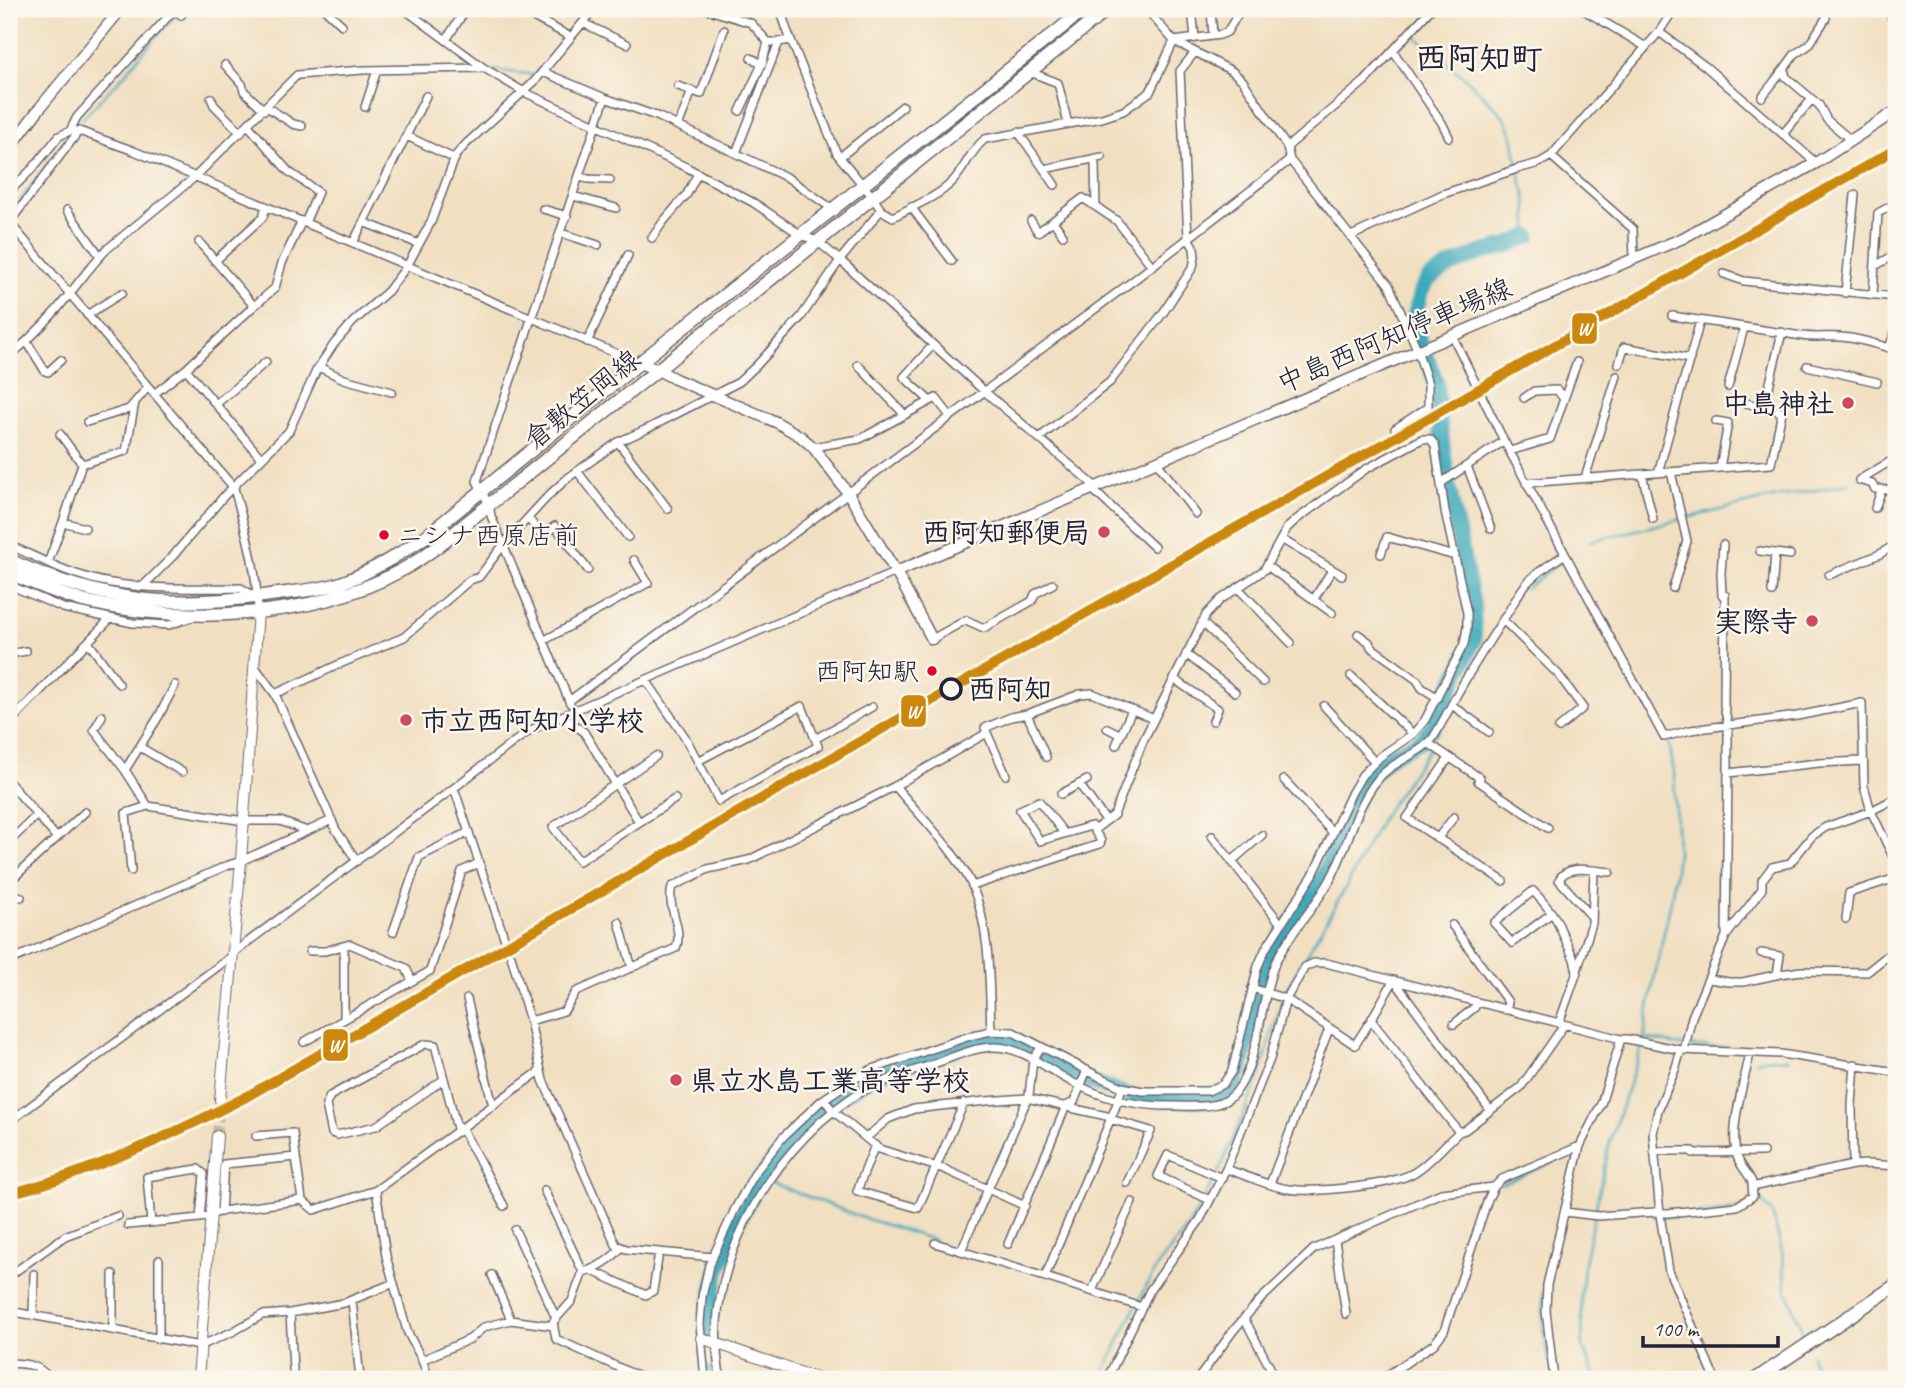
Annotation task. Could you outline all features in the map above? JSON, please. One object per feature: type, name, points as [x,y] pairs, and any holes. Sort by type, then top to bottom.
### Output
[{"type":"main road","points":[[9,149],[39,108],[121,9]]},
{"type":"main road","name":"倉敷笠岡線","points":[[9,559],[83,601],[146,612],[200,615],[340,583],[395,558],[425,537],[639,363],[1085,9]]},
{"type":"main road","name":"倉敷笠岡線","points":[[9,573],[55,586],[150,601],[219,601],[295,607],[368,586],[400,571],[489,505],[1108,9]]},
{"type":"main road","name":"中島西阿知停車場線","points":[[896,572],[1683,238],[1816,163],[1896,111]]},
{"type":"main road","points":[[639,363],[787,428],[813,447],[848,493],[896,572],[932,639]]},
{"type":"main road","points":[[1756,1379],[1894,1291]]},
{"type":"street","points":[[70,131],[77,117],[155,30],[175,9],[181,11]]},
{"type":"street","points":[[326,9],[342,26]]},
{"type":"street","points":[[404,9],[484,68],[524,92],[698,173],[754,203],[801,235],[817,241],[1039,438],[1154,547]]},
{"type":"street","points":[[446,40],[467,9]]},
{"type":"street","points":[[518,9],[570,36]]},
{"type":"street","points":[[706,9],[751,23],[768,42],[791,40]]},
{"type":"street","points":[[780,9],[840,157],[881,210],[893,217],[952,183],[974,148],[985,139],[1102,118],[1123,111],[1150,92],[1174,41]]},
{"type":"street","points":[[1146,9],[1174,41],[1232,71],[1243,81],[1287,148],[1290,160],[1389,285],[1417,349],[1428,384],[1428,407],[1395,429]]},
{"type":"street","points":[[1192,9],[1195,38]]},
{"type":"street","points":[[1211,9],[1213,36]]},
{"type":"street","points":[[1174,41],[1227,32],[1241,9]]},
{"type":"street","points":[[1287,148],[1365,81],[1431,9]]},
{"type":"street","points":[[1582,9],[1646,47]]},
{"type":"street","points":[[1351,236],[1443,194],[1539,163],[1551,156],[1659,32],[1674,9]]},
{"type":"street","points":[[1889,9],[1896,26]]},
{"type":"street","points":[[142,587],[173,556],[224,496],[289,431],[319,367],[334,344],[353,322],[388,291],[407,266],[430,222],[455,159],[466,144],[543,72],[583,23],[590,10]]},
{"type":"street","points":[[1762,97],[1795,54],[1809,45],[1826,18]]},
{"type":"street","points":[[583,23],[627,44]]},
{"type":"street","points":[[678,86],[701,94],[724,30]]},
{"type":"street","points":[[1659,32],[1705,66],[1816,163]]},
{"type":"street","points":[[740,111],[762,64],[768,42]]},
{"type":"street","points":[[736,153],[779,42]]},
{"type":"street","points":[[1392,51],[1449,137]]},
{"type":"street","points":[[1039,438],[1110,382],[1163,313],[1193,267],[1194,248],[1188,238],[1180,71],[1195,52]]},
{"type":"street","points":[[751,58],[762,64]]},
{"type":"street","points":[[225,65],[242,84],[244,91],[265,108],[293,124],[302,126]]},
{"type":"street","points":[[9,357],[27,342],[100,256],[195,177],[297,75],[484,68]]},
{"type":"street","points":[[1784,69],[1786,77],[1819,105],[1827,120],[1852,141]]},
{"type":"street","points":[[365,107],[377,70]]},
{"type":"street","points":[[1029,71],[1058,83],[1068,124]]},
{"type":"street","points":[[543,72],[659,117],[736,153],[788,178],[834,210]]},
{"type":"street","points":[[678,126],[692,91]]},
{"type":"street","points":[[353,243],[426,96]]},
{"type":"street","points":[[211,98],[214,105],[241,133]]},
{"type":"street","points":[[573,710],[477,481],[605,98]]},
{"type":"street","points":[[1783,134],[1812,99]]},
{"type":"street","points":[[840,157],[903,106]]},
{"type":"street","points":[[154,394],[186,369],[275,288],[282,263],[318,192],[288,170],[248,125]]},
{"type":"street","points":[[9,192],[56,139],[70,131],[79,131],[134,151],[639,363]]},
{"type":"street","points":[[79,131],[9,222],[234,488],[250,544],[257,585],[255,667],[244,821],[220,1100]]},
{"type":"street","points":[[1018,132],[1055,185]]},
{"type":"street","points":[[407,136],[455,159]]},
{"type":"street","points":[[1551,156],[1633,229],[1634,260]]},
{"type":"street","points":[[1044,169],[1102,158]]},
{"type":"street","points":[[569,701],[1290,160]]},
{"type":"street","points":[[1095,164],[1096,207]]},
{"type":"street","points":[[652,238],[687,194],[698,173]]},
{"type":"street","points":[[580,177],[610,180]]},
{"type":"street","points":[[1844,293],[1855,195]]},
{"type":"street","points":[[573,196],[615,208]]},
{"type":"street","points":[[1031,221],[1038,232],[1083,198],[1117,221],[1152,266]]},
{"type":"street","points":[[1873,295],[1878,213],[1896,203]]},
{"type":"street","points":[[215,261],[263,217],[266,206]]},
{"type":"street","points":[[911,207],[952,261]]},
{"type":"street","points":[[543,209],[567,216]]},
{"type":"street","points":[[67,210],[100,256]]},
{"type":"street","points":[[275,694],[404,637],[470,580],[479,577],[504,544],[550,494],[577,471],[618,442],[738,382],[758,365],[801,317],[840,260],[881,210]]},
{"type":"street","points":[[1053,221],[1063,235]]},
{"type":"street","points":[[363,222],[419,244]]},
{"type":"street","points":[[561,233],[598,245]]},
{"type":"street","points":[[199,242],[254,306]]},
{"type":"street","points":[[1874,267],[1896,254]]},
{"type":"street","points":[[587,342],[628,255]]},
{"type":"street","points":[[1724,274],[1744,281],[1896,297]]},
{"type":"street","points":[[87,315],[122,293]]},
{"type":"street","points":[[1672,316],[1803,336],[1842,337],[1889,348],[1896,329]]},
{"type":"street","points":[[1658,473],[1700,321]]},
{"type":"street","points":[[1728,387],[1744,328]]},
{"type":"street","points":[[1769,387],[1782,332]]},
{"type":"street","points":[[1452,335],[1526,483],[1664,737],[1691,730],[1797,716],[1862,703],[1864,786],[1871,811],[1896,863]]},
{"type":"street","points":[[27,342],[45,371],[48,372],[61,360]]},
{"type":"street","points":[[930,401],[904,377],[933,345]]},
{"type":"street","points":[[1619,364],[1624,347],[1690,359]]},
{"type":"street","points":[[216,404],[266,362]]},
{"type":"street","points":[[1510,451],[1550,439],[1577,362]]},
{"type":"street","points":[[858,365],[905,415]]},
{"type":"street","points":[[1807,366],[1877,382]]},
{"type":"street","points":[[319,367],[344,379],[392,392]]},
{"type":"street","points":[[186,369],[261,458]]},
{"type":"street","points":[[1585,478],[1617,376]]},
{"type":"street","points":[[87,422],[129,409],[148,387]]},
{"type":"street","points":[[1524,398],[1534,391],[1558,390],[1564,399]]},
{"type":"street","points":[[813,447],[860,439],[936,398],[950,416]]},
{"type":"street","points":[[82,464],[126,451],[135,402]]},
{"type":"street","points":[[1526,483],[1771,464],[1782,412],[1746,403]]},
{"type":"street","points":[[1716,421],[1728,423],[1720,468]]},
{"type":"street","points":[[60,434],[82,464]]},
{"type":"street","points":[[1094,830],[1114,815],[1143,741],[1202,622],[1213,607],[1264,570],[1287,528],[1297,519],[1366,468],[1422,439],[1430,439],[1435,445],[1445,480],[1455,556],[1467,613],[1464,644],[1438,698],[1429,729],[1431,744],[1480,778],[1478,781],[1548,828]]},
{"type":"street","points":[[1445,480],[1504,441]]},
{"type":"street","points":[[618,442],[668,509]]},
{"type":"street","points":[[1896,458],[1859,480],[1872,484],[1875,489],[1896,492]]},
{"type":"street","points":[[1156,461],[1196,514]]},
{"type":"street","points":[[48,563],[82,464]]},
{"type":"street","points":[[1467,466],[1491,529]]},
{"type":"street","points":[[577,471],[628,537]]},
{"type":"street","points":[[1671,472],[1687,541],[1673,588]]},
{"type":"street","points":[[1642,474],[1653,519]]},
{"type":"street","points":[[1875,508],[1882,489]]},
{"type":"street","points":[[528,518],[542,536],[555,526],[588,570]]},
{"type":"street","points":[[63,522],[85,528]]},
{"type":"street","points":[[1381,554],[1387,537],[1455,556]]},
{"type":"street","points":[[1281,539],[1342,575]]},
{"type":"street","points":[[1829,575],[1880,554],[1896,544]]},
{"type":"street","points":[[9,545],[61,569],[108,582],[142,587],[241,588],[257,604]]},
{"type":"street","points":[[1723,545],[1721,573],[1724,595],[1724,705],[1728,725],[1726,936]]},
{"type":"street","points":[[1760,551],[1790,555]]},
{"type":"street","points":[[1772,593],[1775,553]]},
{"type":"street","points":[[721,1379],[716,1320],[721,1285],[739,1239],[781,1164],[846,1084],[870,1070],[973,1035],[991,1031],[1013,1032],[1037,1053],[1084,1078],[1153,1107],[1206,1106],[1222,1103],[1232,1096],[1240,1088],[1249,1068],[1259,990],[1258,966],[1313,875],[1357,783],[1374,761],[1413,734],[1429,729],[1452,705],[1479,656],[1505,622],[1528,581],[1565,554]]},
{"type":"street","points":[[545,640],[648,583],[634,560]]},
{"type":"street","points":[[1267,566],[1332,613]]},
{"type":"street","points":[[1314,599],[1332,570]]},
{"type":"street","points":[[9,1122],[531,730],[896,572]]},
{"type":"street","points":[[932,639],[966,620],[984,628],[1032,601],[1035,594],[1053,584]]},
{"type":"street","points":[[9,585],[63,608],[132,623],[170,625],[200,615]]},
{"type":"street","points":[[1238,588],[1291,643]]},
{"type":"street","points":[[9,721],[110,618]]},
{"type":"street","points":[[1202,622],[1263,682]]},
{"type":"street","points":[[1505,622],[1559,674],[1583,708],[1559,728]]},
{"type":"street","points":[[1358,634],[1417,681],[1422,688],[1438,698]]},
{"type":"street","points":[[88,642],[119,684]]},
{"type":"street","points":[[9,654],[26,651]]},
{"type":"street","points":[[1186,654],[1235,692]]},
{"type":"street","points":[[255,667],[275,694],[336,830],[357,861]]},
{"type":"street","points":[[1351,676],[1413,734]]},
{"type":"street","points":[[1174,679],[1218,709],[1213,720]]},
{"type":"street","points":[[646,680],[685,737],[719,801],[818,746],[802,706],[698,761]]},
{"type":"street","points":[[125,770],[175,685]]},
{"type":"street","points":[[1006,775],[985,728],[1011,717],[1027,714],[1080,694],[1092,693],[1154,719]]},
{"type":"street","points":[[1452,705],[1489,732]]},
{"type":"street","points":[[1324,706],[1374,761]]},
{"type":"street","points":[[815,739],[872,707]]},
{"type":"street","points":[[1116,745],[1132,710]]},
{"type":"street","points":[[1027,714],[1046,757]]},
{"type":"street","points":[[102,716],[94,730],[125,770],[148,806]]},
{"type":"street","points":[[562,716],[584,732],[639,822]]},
{"type":"street","points":[[1107,728],[1121,735]]},
{"type":"street","points":[[530,1021],[564,1011],[576,992],[676,948],[679,941],[670,895],[672,887],[708,869],[749,860],[839,816],[987,733]]},
{"type":"street","points":[[705,1379],[700,1324],[709,1265],[735,1209],[757,1171],[783,1137],[828,1105],[854,1096],[880,1082],[980,1048],[998,1047],[1018,1053],[1037,1053],[1084,1078],[1120,1093],[1208,1091],[1223,1084],[1232,1071],[1259,990],[1281,950],[1331,880],[1373,786],[1388,768],[1431,744]]},
{"type":"street","points":[[140,747],[182,772]]},
{"type":"street","points":[[656,756],[554,827],[579,861],[675,799]]},
{"type":"street","points":[[1449,758],[1407,818],[1503,881]]},
{"type":"street","points":[[1728,773],[1863,761]]},
{"type":"street","points":[[1284,780],[1333,833]]},
{"type":"street","points":[[9,782],[57,838]]},
{"type":"street","points":[[1061,794],[1083,782],[1106,821]]},
{"type":"street","points":[[895,786],[955,858],[972,886],[985,926],[991,1031]]},
{"type":"street","points":[[454,788],[506,943]]},
{"type":"street","points":[[1715,1379],[1669,1271],[1654,1151],[1653,1133],[1656,1119],[1692,1017],[1726,936],[1762,889],[1762,880],[1772,867],[1790,863],[1812,836],[1826,827],[1871,811],[1896,798]]},
{"type":"street","points":[[972,886],[1100,844],[1101,841],[1091,826],[1040,841],[1020,810],[1039,801],[1063,833]]},
{"type":"street","points":[[131,871],[126,813],[148,806],[244,821],[280,821],[307,831]]},
{"type":"street","points":[[9,881],[85,812]]},
{"type":"street","points":[[9,842],[37,815]]},
{"type":"street","points":[[1437,839],[1454,817]]},
{"type":"street","points":[[9,961],[332,820]]},
{"type":"street","points":[[393,932],[419,857],[469,832]]},
{"type":"street","points":[[1232,861],[1262,835]]},
{"type":"street","points":[[1212,836],[1281,924]]},
{"type":"street","points":[[304,1042],[430,971],[461,871],[479,863]]},
{"type":"street","points":[[1592,917],[1559,880],[1566,871],[1610,872]]},
{"type":"street","points":[[1226,1169],[1285,1189],[1324,1190],[1406,1178],[1418,1171],[1459,1132],[1521,1087],[1562,1024],[1592,923],[1594,871]]},
{"type":"street","points":[[1846,919],[1849,893],[1896,878]]},
{"type":"street","points":[[1552,913],[1512,943],[1494,923],[1533,891],[1552,913],[1566,938],[1577,972]]},
{"type":"street","points":[[9,892],[21,897]]},
{"type":"street","points":[[619,922],[632,968]]},
{"type":"street","points":[[1452,925],[1508,1002],[1506,1010]]},
{"type":"street","points":[[310,951],[325,951],[350,944],[406,968],[412,981]]},
{"type":"street","points":[[1709,979],[1743,982],[1801,971],[1867,972],[1896,945]]},
{"type":"street","points":[[344,946],[344,1019]]},
{"type":"street","points":[[1761,953],[1780,956],[1777,974]]},
{"type":"street","points":[[510,956],[530,1021],[540,1071],[616,1245],[713,1257]]},
{"type":"street","points":[[1107,1379],[1150,1290],[1200,1220],[1207,1199],[1222,1178],[1270,1059],[1283,998],[1305,967],[1314,963],[1326,962],[1621,1040],[1683,1048],[1781,1054],[1896,1072]]},
{"type":"street","points":[[1259,990],[1283,998],[1355,1045],[1394,981]]},
{"type":"street","points":[[1394,981],[1490,1110]]},
{"type":"street","points":[[467,999],[493,1106]]},
{"type":"street","points":[[1454,1024],[1475,1007],[1477,1002]]},
{"type":"street","points":[[1371,1020],[1459,1132]]},
{"type":"street","points":[[1270,1184],[1329,1029]]},
{"type":"street","points":[[1554,1379],[1546,1311],[1547,1284],[1580,1146],[1601,1104],[1621,1040]]},
{"type":"street","points":[[443,1080],[376,1126],[337,1135],[332,1133],[326,1105],[330,1096],[425,1044],[435,1045],[459,1130],[504,1206]]},
{"type":"street","points":[[961,1250],[1027,1098],[1037,1053]]},
{"type":"street","points":[[1565,1212],[1593,1216],[1660,1215],[1737,1206],[1753,1196],[1752,1182],[1737,1152],[1736,1116],[1748,1053]]},
{"type":"street","points":[[1853,1165],[1852,1105],[1855,1067]]},
{"type":"street","points":[[257,1136],[293,1133],[303,1200],[314,1210],[376,1190],[540,1071]]},
{"type":"street","points":[[1008,1244],[1066,1106],[1074,1102],[1084,1078]]},
{"type":"street","points":[[1045,1277],[1120,1093]]},
{"type":"street","points":[[866,1138],[888,1119],[914,1109],[1027,1098],[1066,1106],[1151,1131],[1127,1183]]},
{"type":"street","points":[[875,1145],[857,1191],[918,1208],[964,1103]]},
{"type":"street","points":[[828,1105],[879,1149],[944,1169],[1025,1206]]},
{"type":"street","points":[[198,1379],[217,1136]]},
{"type":"street","points":[[1387,1378],[1434,1344],[1444,1331],[1494,1187],[1502,1179],[1580,1146]]},
{"type":"street","points":[[1654,1151],[1763,1152]]},
{"type":"street","points":[[1207,1199],[1158,1176],[1168,1155],[1222,1178]]},
{"type":"street","points":[[210,1215],[224,1164],[296,1157]]},
{"type":"street","points":[[1752,1188],[1853,1165],[1896,1166]]},
{"type":"street","points":[[151,1223],[147,1177],[198,1169],[204,1174],[210,1215]]},
{"type":"street","points":[[1198,1379],[1244,1318],[1314,1249],[1441,1193],[1494,1187]]},
{"type":"street","points":[[376,1190],[386,1256],[407,1331],[429,1379]]},
{"type":"street","points":[[544,1190],[587,1271],[646,1295],[653,1291],[659,1252]]},
{"type":"street","points":[[128,1225],[303,1200]]},
{"type":"street","points":[[1092,1291],[1132,1202]]},
{"type":"street","points":[[9,1275],[65,1236],[118,1216]]},
{"type":"street","points":[[515,1230],[555,1322],[556,1339],[644,1379]]},
{"type":"street","points":[[1335,1240],[1346,1314]]},
{"type":"street","points":[[934,1242],[1142,1307]]},
{"type":"street","points":[[555,1322],[572,1301],[587,1271],[617,1253],[621,1247]]},
{"type":"street","points":[[159,1260],[159,1339]]},
{"type":"street","points":[[33,1315],[34,1274]]},
{"type":"street","points":[[113,1274],[113,1330]]},
{"type":"street","points":[[492,1275],[510,1320]]},
{"type":"street","points":[[9,1311],[200,1346],[262,1315],[344,1303],[394,1283]]},
{"type":"street","points":[[352,1300],[360,1379]]},
{"type":"street","points":[[290,1313],[293,1370]]},
{"type":"street","points":[[1244,1318],[1276,1379]]},
{"type":"street","points":[[422,1360],[470,1339],[484,1327],[510,1320],[555,1322]]},
{"type":"street","points":[[701,1338],[819,1379]]},
{"type":"street","points":[[9,1363],[32,1364],[41,1368],[51,1379]]},
{"type":"waterway","points":[[1439,9],[1415,36],[1464,77],[1507,122],[1514,140],[1526,198],[1529,236]]},
{"type":"waterway","points":[[82,119],[178,14]]},
{"type":"waterway","points":[[493,70],[535,75],[542,67]]},
{"type":"waterway","points":[[9,215],[68,137]]},
{"type":"waterway","points":[[1421,343],[1413,322],[1421,291],[1429,279],[1480,253],[1529,236]]},
{"type":"waterway","points":[[708,1333],[717,1273],[734,1229],[764,1173],[785,1146],[832,1101],[878,1074],[978,1041],[1002,1039],[1018,1044],[1089,1081],[1135,1097],[1203,1100],[1218,1097],[1228,1091],[1236,1081],[1266,963],[1276,944],[1323,876],[1341,831],[1366,781],[1389,757],[1423,739],[1433,726],[1474,640],[1473,605],[1448,485],[1436,381],[1425,354]]},
{"type":"waterway","points":[[1858,476],[1896,453]]},
{"type":"waterway","points":[[1590,541],[1849,482]]},
{"type":"waterway","points":[[1526,589],[1562,560]]},
{"type":"waterway","points":[[1457,703],[1484,656]]},
{"type":"waterway","points":[[1596,1379],[1583,1348],[1581,1295],[1585,1258],[1610,1141],[1644,1040],[1672,896],[1677,853],[1674,773],[1669,741]]},
{"type":"waterway","points":[[1219,1172],[1260,1075],[1284,993],[1345,889],[1383,816],[1431,746]]},
{"type":"waterway","points":[[1644,1038],[1682,1046],[1737,1048]]},
{"type":"waterway","points":[[1755,1061],[1770,1058],[1789,1059]]},
{"type":"waterway","points":[[1502,1184],[1572,1154],[1574,1157]]},
{"type":"waterway","points":[[1137,1304],[1156,1268],[1189,1225],[1214,1180]]},
{"type":"waterway","points":[[772,1183],[861,1217],[934,1240]]},
{"type":"waterway","points":[[1652,1215],[1666,1218],[1738,1209],[1759,1197],[1772,1213],[1782,1251],[1786,1289],[1804,1336]]},
{"type":"waterway","points":[[1543,1293],[1543,1328],[1548,1359]]},
{"type":"waterway","points":[[1101,1379],[1135,1308]]},
{"type":"waterway","points":[[1811,1355],[1819,1379]]},
{"type":"waterway","points":[[9,1367],[19,1367]]},
{"type":"waterway","points":[[711,1373],[713,1379]]},
{"type":"tunnel","points":[[217,1136],[220,1100]]},
{"type":"transit line","name":"W","points":[[9,1194],[71,1175],[130,1152],[246,1097],[866,738],[1896,149]]},
{"type":"place","name":"中島神社","points":[[1848,403]]},
{"type":"place","name":"西阿知郵便局","points":[[1104,532]]},
{"type":"place","name":"ニシナ西原店前","points":[[384,535]]},
{"type":"place","name":"実際寺","points":[[1812,621]]},
{"type":"place","name":"西阿知駅","points":[[932,671]]},
{"type":"place","name":"西阿知","points":[[951,689]]},
{"type":"place","name":"市立西阿知小学校","points":[[406,720]]},
{"type":"place","name":"県立水島工業高等学校","points":[[676,1080]]},
{"type":"district","name":"西阿知町","points":[[1479,58]]}]
